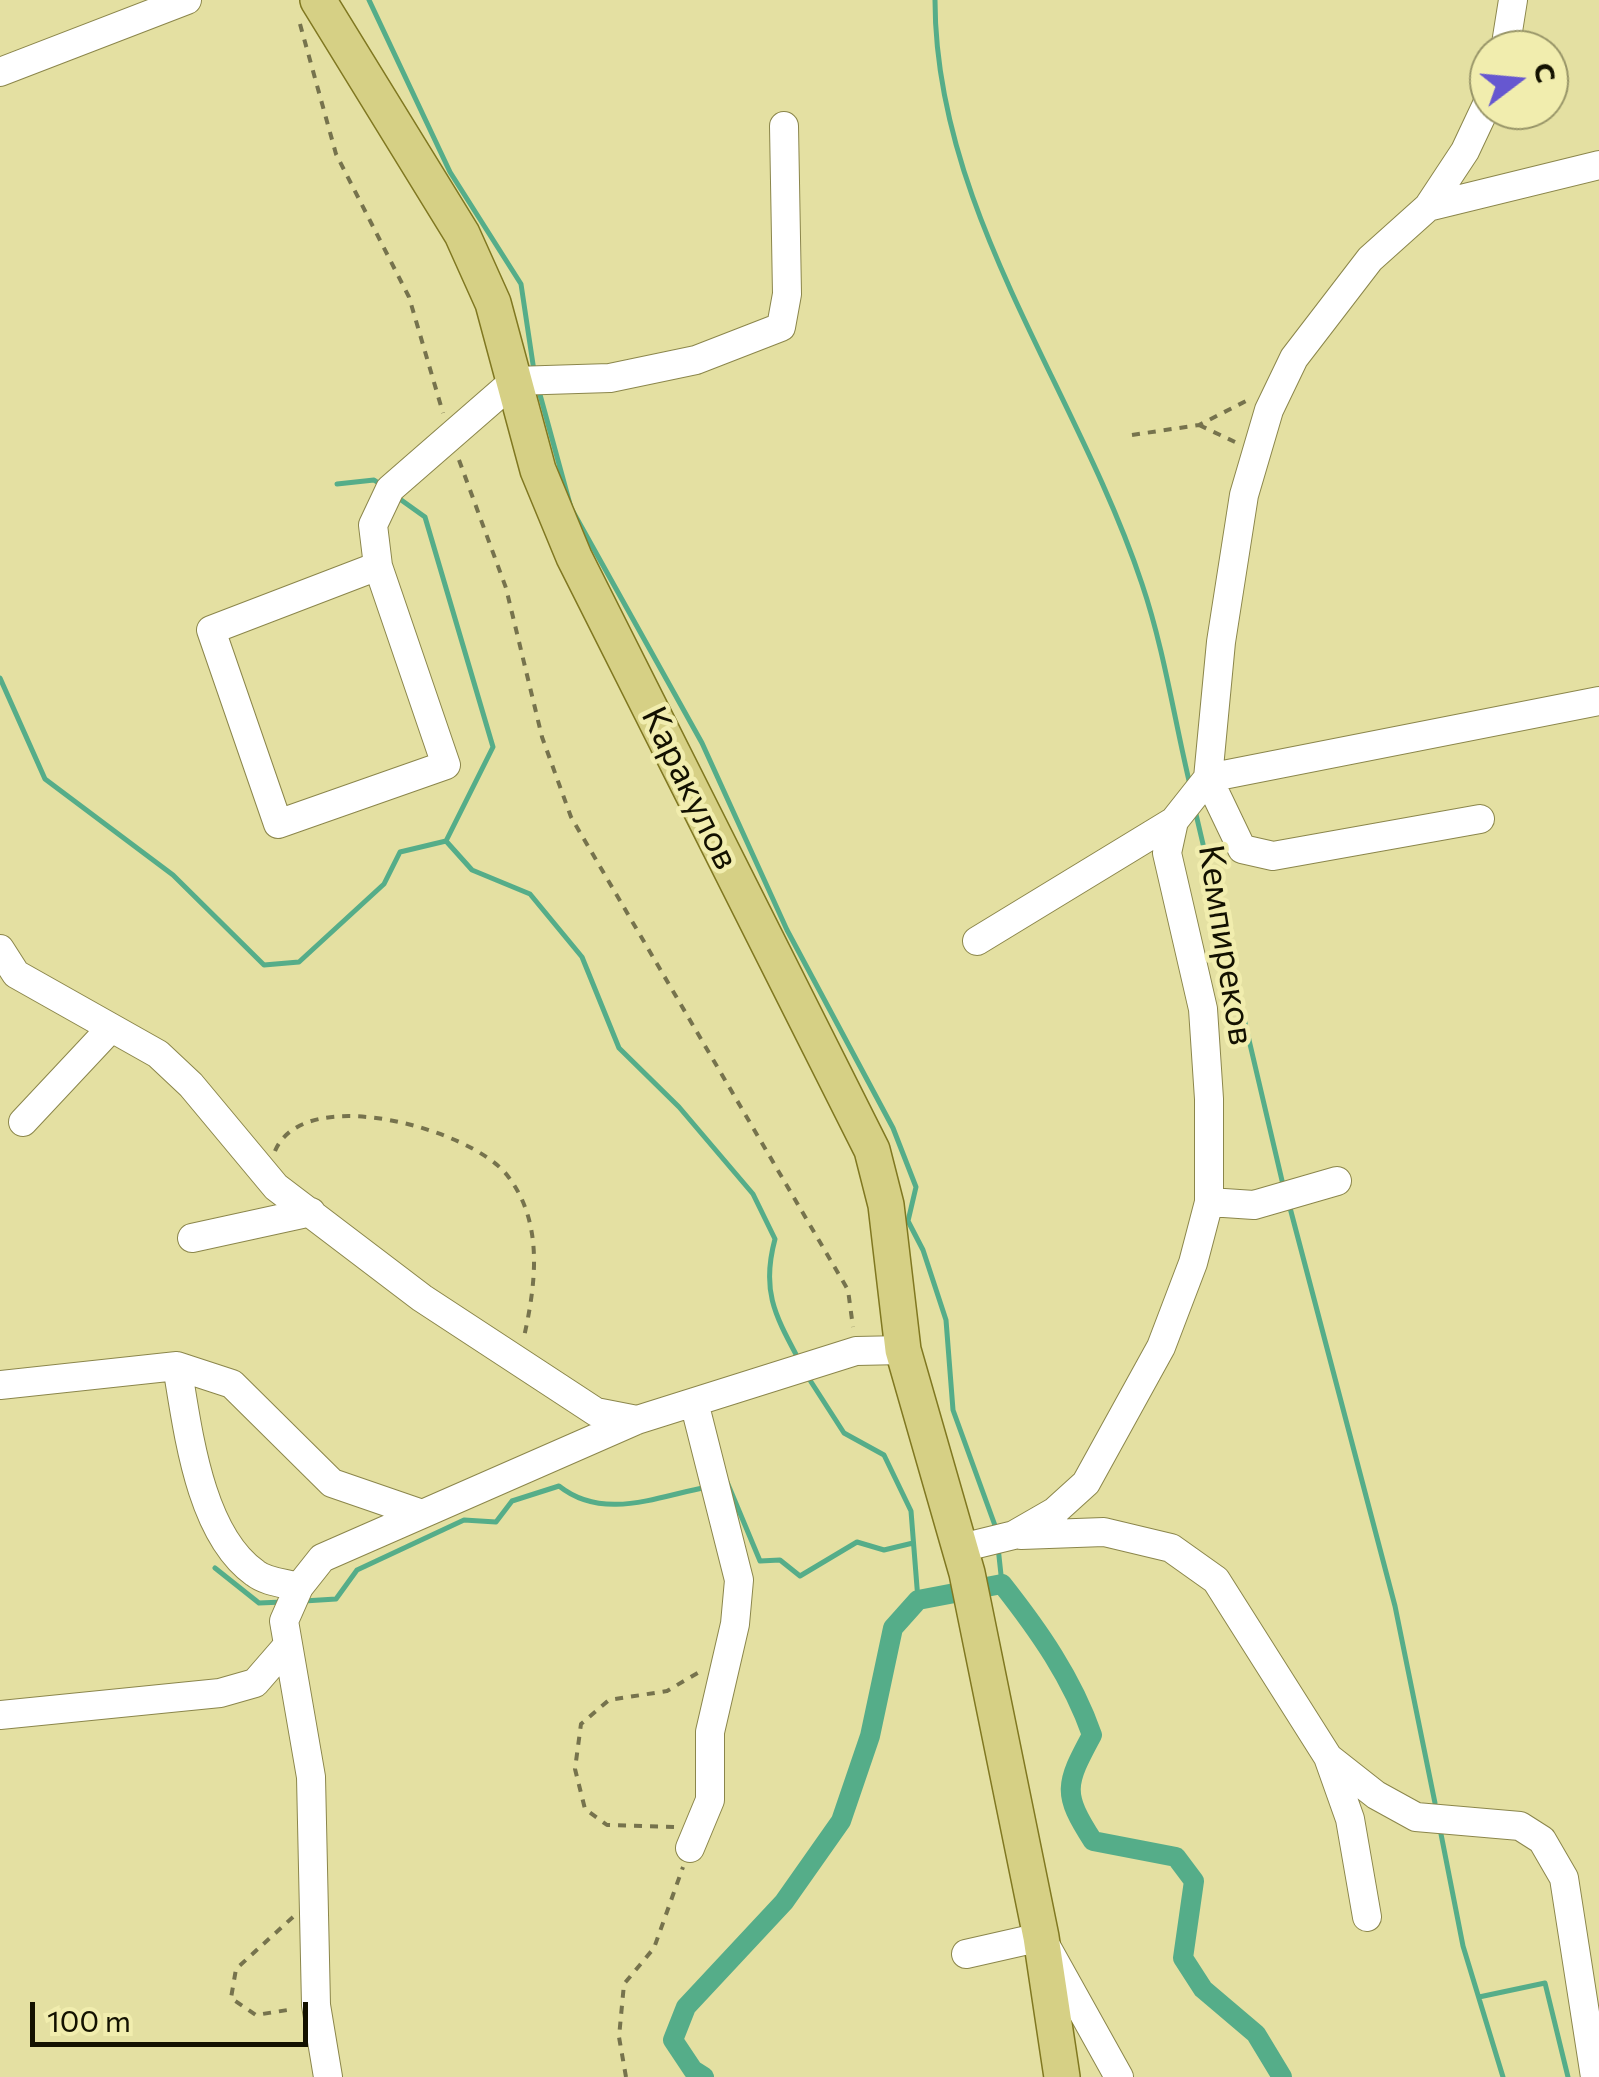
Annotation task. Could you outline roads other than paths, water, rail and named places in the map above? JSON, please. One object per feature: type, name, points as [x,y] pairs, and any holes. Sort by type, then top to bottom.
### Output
[{"type":"main road","name":"Каракулов","points":[[309,8],[462,234],[493,303],[538,470],[574,556],[872,1150],[886,1205],[903,1350],[964,1561],[1040,1937],[1062,2077]]},
{"type":"street","points":[[0,72],[187,0]]},
{"type":"street","points":[[1508,30],[1513,0]]},
{"type":"street","points":[[378,566],[211,630],[278,824],[446,765],[378,566],[373,525],[390,489],[514,381],[627,375],[696,360],[781,327],[787,294],[784,126]]},
{"type":"street","points":[[1475,130],[1428,207],[1370,259],[1294,358],[1268,410],[1251,469],[1221,642],[1205,782],[1242,849],[1273,856],[1480,819]]},
{"type":"street","points":[[1428,207],[1599,165]]},
{"type":"street","points":[[1205,782],[1599,701]]},
{"type":"street","name":"Кемпиреков","points":[[964,1561],[1054,1512],[1086,1483],[1161,1347],[1193,1263],[1209,1202],[1203,1008],[1167,852],[1178,816],[1205,782]]},
{"type":"street","points":[[977,941],[1178,816]]},
{"type":"street","points":[[0,949],[16,974],[158,1054],[191,1085],[265,1174],[422,1298],[596,1412],[637,1420]]},
{"type":"street","points":[[22,1122],[111,1028]]},
{"type":"street","points":[[1209,1202],[1254,1205],[1337,1182]]},
{"type":"street","points":[[192,1238],[311,1212]]},
{"type":"street","points":[[328,2077],[316,2005],[311,1777],[284,1620],[299,1587],[322,1558],[637,1420],[856,1351],[903,1350]]},
{"type":"street","points":[[0,1385],[178,1366],[232,1384],[332,1483],[422,1514]]},
{"type":"street","points":[[178,1366],[192,1456],[228,1549],[258,1576],[299,1587]]},
{"type":"street","points":[[694,1402],[738,1580],[710,1732],[710,1800],[694,1838]]},
{"type":"street","points":[[1014,1535],[1104,1532],[1171,1548],[1216,1580],[1328,1757],[1350,1818],[1366,1917]]},
{"type":"street","points":[[0,1715],[220,1693],[255,1683],[288,1645]]},
{"type":"street","points":[[1328,1757],[1376,1795],[1416,1817],[1520,1826],[1542,1840],[1564,1878],[1595,2077]]},
{"type":"street","points":[[966,1954],[1040,1937],[1119,2077]]},
{"type":"waterway","points":[[369,0],[450,172],[521,284],[534,371]]},
{"type":"waterway","points":[[935,0],[941,77],[958,153],[1014,298],[1115,512],[1142,584],[1163,658],[1190,785]]},
{"type":"waterway","points":[[539,391],[571,508],[702,743],[787,930],[893,1128],[916,1187],[908,1221],[923,1250],[946,1320],[953,1410],[997,1531]]},
{"type":"waterway","points":[[337,484],[374,480],[380,484]]},
{"type":"waterway","points":[[397,497],[425,517],[493,747],[446,841],[472,870],[530,894],[582,957],[619,1048],[679,1107],[753,1194],[775,1239],[769,1274],[773,1302],[799,1360]]},
{"type":"waterway","points":[[0,678],[45,779],[173,875],[264,965],[299,962],[384,884],[400,852],[446,841]]},
{"type":"waterway","points":[[1195,810],[1284,1189]]},
{"type":"waterway","points":[[1289,1204],[1395,1606],[1435,1803]]},
{"type":"waterway","points":[[806,1374],[844,1433],[884,1455],[911,1511],[918,1600]]},
{"type":"waterway","points":[[727,1482],[760,1561],[780,1560],[800,1576],[857,1542],[884,1550],[913,1543]]},
{"type":"waterway","points":[[304,1601],[336,1599],[357,1570],[464,1520],[496,1522],[512,1501],[559,1486],[576,1497],[612,1504],[707,1487]]},
{"type":"waterway","points":[[998,1547],[1002,1584]]},
{"type":"waterway","points":[[215,1568],[259,1603],[283,1602]]},
{"type":"waterway","points":[[704,2077],[693,2070],[673,2040],[686,2007],[784,1902],[841,1821],[870,1736],[893,1628],[918,1600],[1002,1584],[1053,1656],[1092,1735],[1072,1778],[1072,1800],[1083,1825],[1093,1841],[1176,1857],[1194,1881],[1183,1958],[1203,1989],[1256,2034],[1282,2077]]},
{"type":"waterway","points":[[1441,1834],[1463,1946],[1503,2077]]},
{"type":"waterway","points":[[1479,1997],[1545,1983],[1568,2077]]}]
